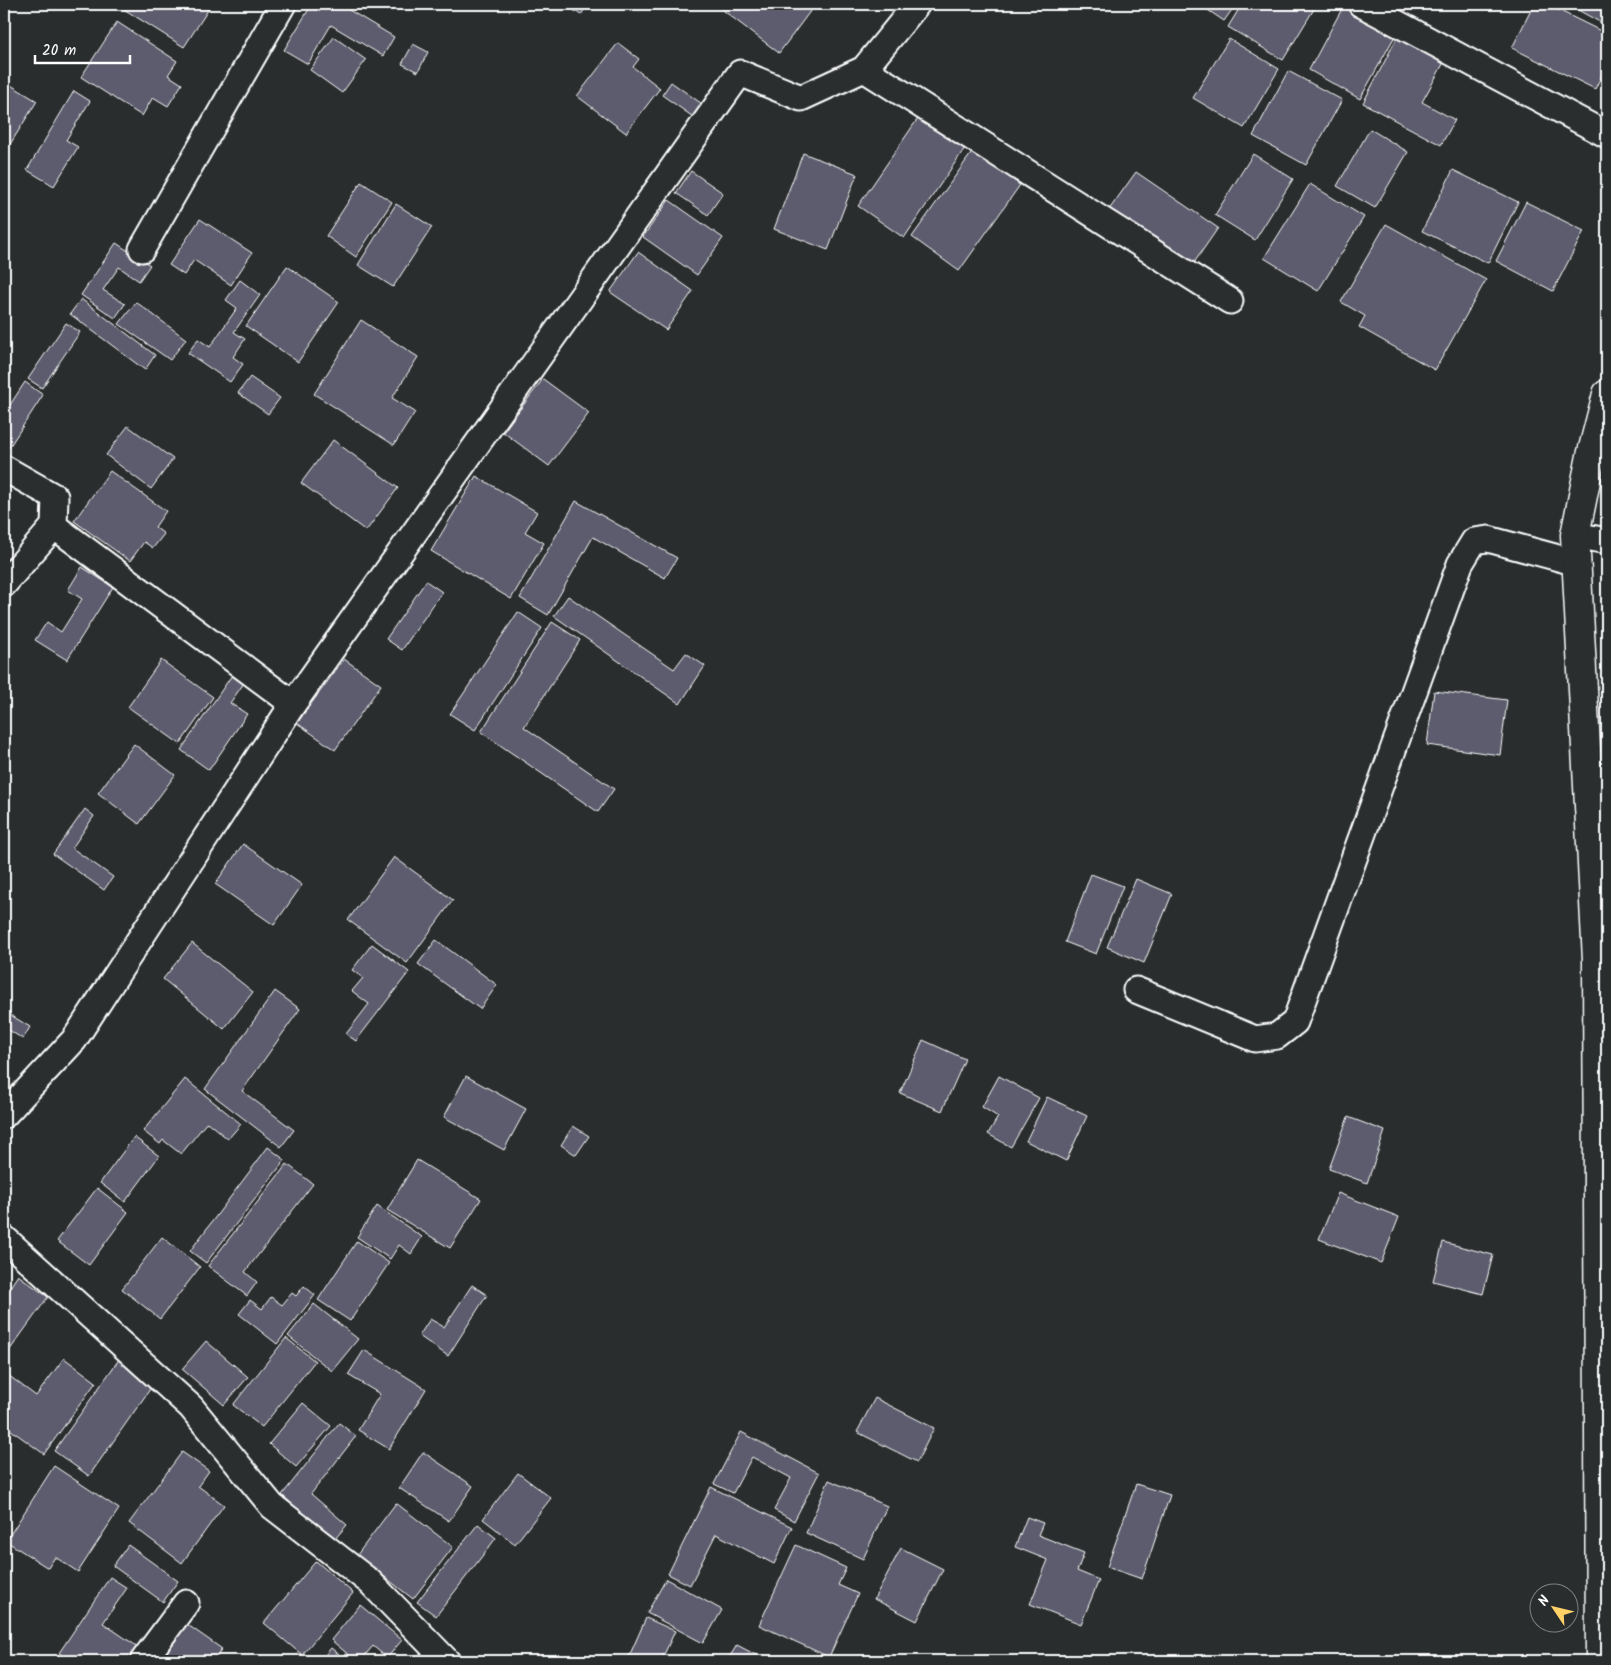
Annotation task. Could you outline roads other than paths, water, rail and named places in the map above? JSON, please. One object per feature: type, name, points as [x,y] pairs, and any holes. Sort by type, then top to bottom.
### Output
[{"type":"street","points":[[142,249],[283,4]]},
{"type":"street","points":[[4,1115],[74,1040],[293,704],[740,73],[801,98],[864,69],[917,4]]},
{"type":"street","points":[[1361,4],[1607,135]]},
{"type":"street","points":[[864,69],[1230,301]]},
{"type":"street","points":[[1600,1661],[1602,961],[1576,535],[1591,456],[1607,394]]},
{"type":"street","points":[[4,468],[55,497],[54,526],[4,584]]},
{"type":"street","points":[[54,526],[293,704]]},
{"type":"street","points":[[1576,535],[1607,541]]},
{"type":"street","points":[[1136,990],[1254,1038],[1277,1036],[1295,1022],[1460,564],[1474,541],[1488,539],[1577,563]]},
{"type":"street","points":[[4,1238],[191,1407],[272,1506],[370,1582],[447,1661]]},
{"type":"street","points":[[143,1661],[186,1603]]}]
